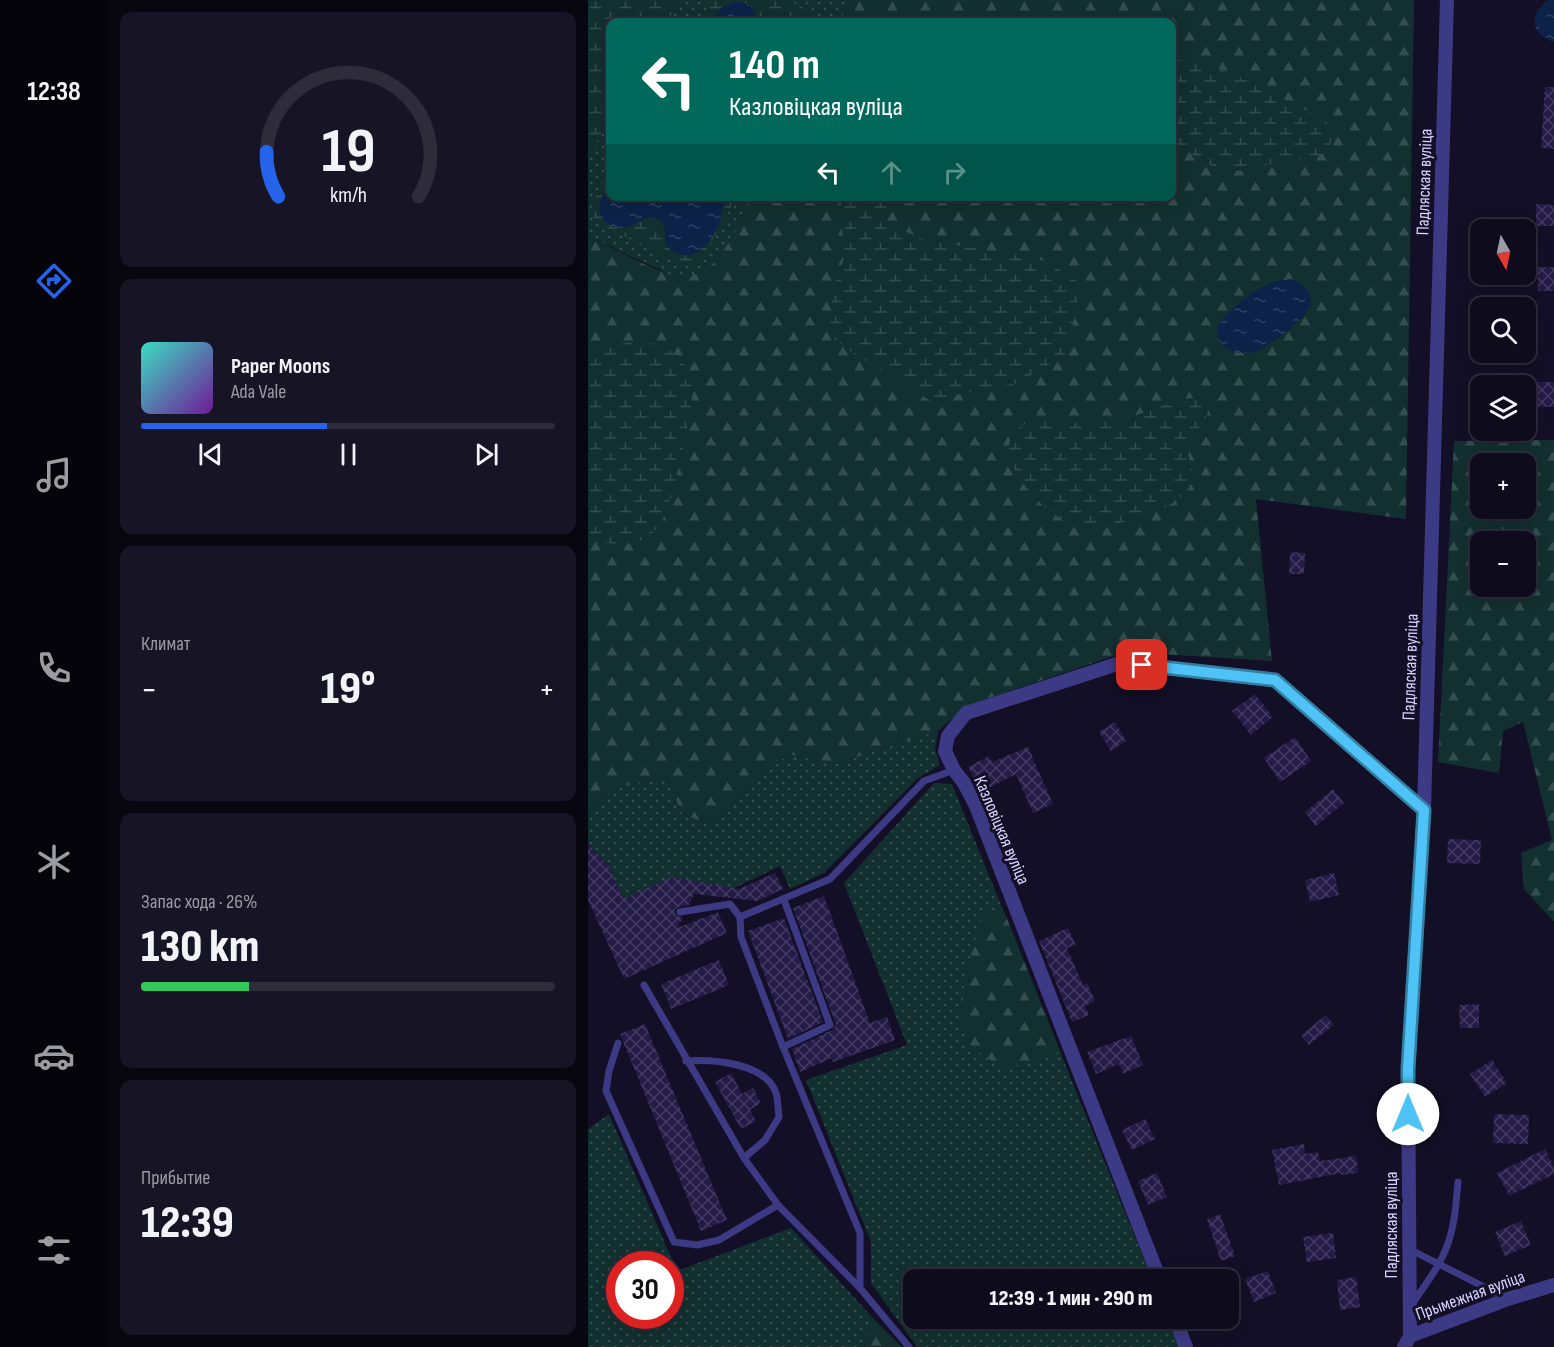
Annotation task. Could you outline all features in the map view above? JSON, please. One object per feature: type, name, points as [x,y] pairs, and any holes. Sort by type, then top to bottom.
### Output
[{"type":"street","name":"Падляская вуліца","points":[[1407,1341],[1409,1309],[1408,1069],[1424,810],[1447,0]]},
{"type":"street","name":"Казловіцкая вуліца","points":[[1156,1269],[976,806],[945,751],[948,736],[966,713],[1120,663],[1275,680],[1424,810]]},
{"type":"street","name":"Прымежная вуліца","points":[[1407,1341],[1508,1299],[1554,1285]]},
{"type":"street","points":[[1179,1329],[1186,1347]]},
{"type":"lane","points":[[740,917],[830,879],[924,781],[954,770]]},
{"type":"lane","points":[[783,1047],[830,1025],[784,900]]},
{"type":"lane","points":[[680,912],[730,904],[740,917],[741,937],[783,1047],[860,1233],[860,1288]]},
{"type":"lane","points":[[644,985],[744,1158],[778,1205],[860,1288],[909,1347]]},
{"type":"lane","points":[[618,1043],[606,1090],[674,1242],[697,1245],[719,1240],[778,1205]]},
{"type":"lane","points":[[686,1061],[705,1059],[740,1065],[760,1073],[776,1091],[779,1117],[765,1140],[744,1158]]},
{"type":"lane","points":[[1409,1309],[1439,1265],[1448,1245],[1455,1217],[1458,1182]]},
{"type":"lane","points":[[1408,1248],[1508,1299]]},
{"type":"green space","points":[[588,0],[854,0],[841,18],[606,18],[606,201],[749,201],[724,251],[708,269],[699,274],[671,275],[588,236]]},
{"type":"green space","points":[[588,0],[680,0],[669,18],[606,18],[606,125],[588,157]]},
{"type":"green space","points":[[712,0],[789,0],[813,13],[816,18],[701,18]]},
{"type":"green space","points":[[854,0],[1414,0],[1406,519],[1256,499],[1272,661],[1126,652],[968,705],[938,731],[835,764],[788,754],[709,824],[682,814],[667,777],[621,787],[588,814],[588,236],[656,269],[688,276],[708,268],[718,258],[732,237],[749,201],[1176,201],[1176,18],[841,18]]},
{"type":"green space","points":[[1176,60],[1205,64],[1234,74],[1321,118],[1328,124],[1332,136],[1330,145],[1318,156],[1246,170],[1221,169],[1176,143]]},
{"type":"green space","points":[[606,176],[606,201],[734,201],[703,258],[689,265],[677,263],[596,222],[591,210]]},
{"type":"green space","points":[[841,201],[897,201],[877,219],[925,240],[1046,260],[1081,284],[1067,353],[1018,383],[929,400],[851,352],[829,335],[833,290],[845,255]]},
{"type":"green space","points":[[637,341],[665,347],[679,357],[690,378],[691,402],[676,478],[661,523],[650,535],[636,542],[612,544],[588,538],[588,350]]},
{"type":"green space","points":[[1192,398],[1203,402],[1208,413],[1188,446],[1192,473],[1191,484],[1181,497],[1151,514],[1102,526],[1067,522],[1045,507],[1033,495],[1022,482],[1009,454],[1010,441],[1017,430],[1033,420],[1051,419],[1087,423],[1111,421]]},
{"type":"green space","points":[[1554,440],[1554,922],[1524,889],[1521,853],[1552,840],[1523,722],[1503,731],[1499,773],[1438,762],[1454,441]]},
{"type":"green space","points":[[938,731],[935,749],[940,765],[918,778],[824,873],[790,889],[780,866],[732,889],[672,877],[652,966],[609,866],[588,844],[588,814],[621,787],[667,777],[682,814],[709,824],[788,754],[835,764]]},
{"type":"green space","points":[[934,783],[952,784],[1148,1269],[903,1269],[903,1328],[871,1283],[871,1242],[806,1080],[907,1045],[844,883]]},
{"type":"green space","points":[[1002,906],[1061,1053],[1003,1069],[967,1043],[959,1010],[969,962],[982,917]]},
{"type":"green space","points":[[609,1114],[668,1251],[606,1251],[606,1329],[684,1329],[684,1268],[791,1228],[871,1316],[864,1347],[588,1347],[588,1129]]},
{"type":"green space","points":[[871,1316],[902,1347],[864,1347]]},
{"type":"green space","points":[[904,1329],[1172,1329],[1180,1347],[917,1347]]},
{"type":"water","points":[[1549,0],[1554,0],[1554,42],[1540,34],[1535,23],[1538,11]]},
{"type":"water","points":[[736,2],[745,3],[751,7],[755,18],[712,18],[721,8]]},
{"type":"water","points":[[606,188],[606,201],[722,201],[723,208],[715,233],[707,244],[688,255],[677,254],[666,245],[664,227],[656,219],[648,218],[623,228],[607,223],[600,213],[600,202]]},
{"type":"water","points":[[1291,279],[1306,289],[1311,301],[1307,312],[1294,326],[1254,352],[1240,353],[1222,344],[1218,339],[1219,325],[1234,308],[1263,287]]},
{"type":"building","points":[[1545,87],[1554,87],[1554,149],[1541,148]]},
{"type":"building","points":[[1536,204],[1554,205],[1554,226],[1536,226]]},
{"type":"building","points":[[1538,267],[1554,267],[1554,291],[1538,291]]},
{"type":"building","points":[[1536,382],[1554,382],[1554,407],[1536,407]]},
{"type":"building","points":[[1290,552],[1305,553],[1304,574],[1289,574]]},
{"type":"building","points":[[1255,694],[1273,717],[1251,735],[1232,711]]},
{"type":"building","points":[[1115,722],[1126,741],[1111,751],[1099,732]]},
{"type":"building","points":[[1295,737],[1311,761],[1280,782],[1264,758]]},
{"type":"building","points":[[1028,747],[1053,804],[1033,813],[1016,774],[981,792],[968,767],[989,756],[992,762]]},
{"type":"building","points":[[1333,789],[1344,803],[1316,826],[1305,812]]},
{"type":"building","points":[[1448,839],[1481,840],[1480,864],[1447,863]]},
{"type":"building","points":[[588,844],[609,866],[623,899],[672,877],[739,889],[775,873],[783,889],[757,901],[694,894],[689,905],[675,909],[676,916],[683,917],[677,928],[718,912],[727,933],[624,979],[588,900]]},
{"type":"building","points":[[1334,873],[1339,895],[1310,902],[1305,880]]},
{"type":"building","points":[[824,896],[870,1023],[887,1017],[895,1040],[833,1062],[832,1058],[800,1072],[792,1049],[832,1030],[836,1025],[793,908]]},
{"type":"building","points":[[784,918],[823,1022],[788,1039],[748,931]]},
{"type":"building","points":[[1068,928],[1076,945],[1067,948],[1083,985],[1087,983],[1095,1001],[1085,1006],[1089,1015],[1072,1022],[1039,941]]},
{"type":"building","points":[[719,960],[729,985],[671,1009],[661,984]]},
{"type":"building","points":[[1479,1004],[1479,1028],[1460,1028],[1459,1005]]},
{"type":"building","points":[[1326,1015],[1334,1025],[1309,1045],[1301,1035]]},
{"type":"building","points":[[645,1024],[727,1220],[701,1231],[620,1034]]},
{"type":"building","points":[[1131,1036],[1143,1065],[1123,1074],[1119,1064],[1096,1074],[1087,1052]]},
{"type":"building","points":[[1492,1060],[1507,1083],[1485,1097],[1470,1074]]},
{"type":"building","points":[[731,1073],[742,1094],[753,1088],[761,1103],[750,1110],[756,1121],[741,1129],[715,1082]]},
{"type":"building","points":[[1494,1114],[1529,1115],[1528,1144],[1493,1143]]},
{"type":"building","points":[[1145,1119],[1155,1139],[1132,1150],[1122,1130]]},
{"type":"building","points":[[1304,1144],[1305,1154],[1318,1152],[1320,1161],[1356,1156],[1358,1173],[1341,1175],[1341,1173],[1279,1185],[1272,1150]]},
{"type":"building","points":[[1545,1149],[1554,1167],[1554,1174],[1509,1196],[1497,1173]]},
{"type":"building","points":[[1157,1173],[1167,1197],[1148,1205],[1138,1181]]},
{"type":"building","points":[[1220,1214],[1235,1256],[1221,1261],[1207,1219]]},
{"type":"building","points":[[1521,1221],[1531,1245],[1505,1256],[1495,1232]]},
{"type":"building","points":[[1333,1233],[1336,1258],[1307,1262],[1303,1237]]},
{"type":"building","points":[[1268,1271],[1276,1293],[1254,1302],[1245,1279]]},
{"type":"building","points":[[1356,1277],[1360,1307],[1340,1310],[1337,1280]]},
{"type":"route","points":[[1142,665],[1275,680],[1424,810],[1408,1069],[1408,1114]]}]
